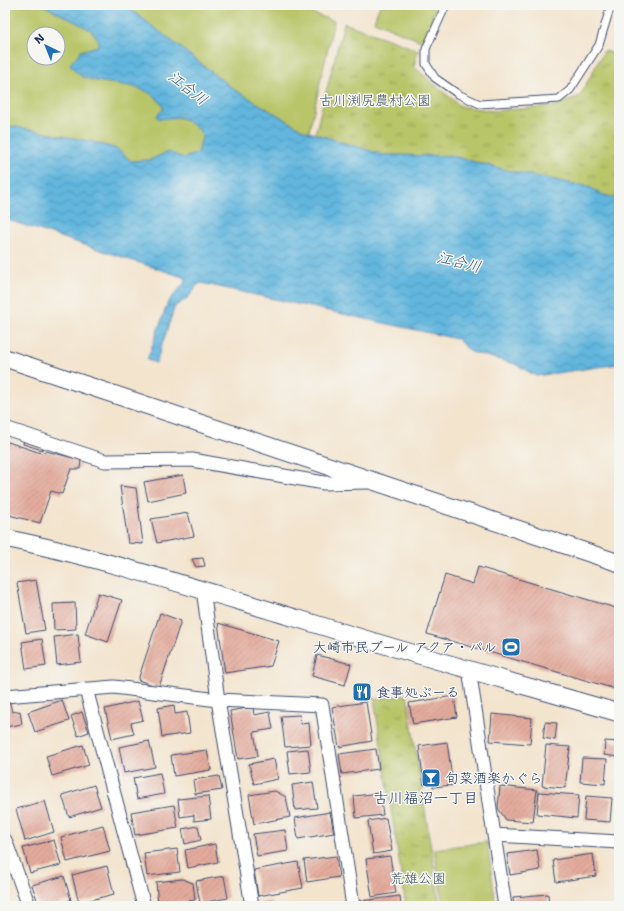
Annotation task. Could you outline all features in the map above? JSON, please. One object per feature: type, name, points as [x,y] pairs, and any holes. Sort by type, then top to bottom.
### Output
[{"type":"street","points":[[5,358],[619,563]]},
{"type":"street","points":[[5,428],[105,461],[192,460],[324,484],[376,482]]},
{"type":"street","points":[[5,538],[54,548],[203,589],[298,619],[619,713]]},
{"type":"street","points":[[203,589],[218,700],[252,906]]},
{"type":"street","points":[[469,669],[505,906]]},
{"type":"street","points":[[5,696],[86,690],[114,686],[218,700],[322,705],[353,906]]},
{"type":"street","points":[[86,690],[144,906]]},
{"type":"street","points":[[494,835],[619,842]]},
{"type":"street","points":[[5,840],[29,906]]},
{"type":"lane","points":[[446,5],[426,49],[426,64],[435,78],[458,94],[480,104],[559,99],[570,90],[599,45],[611,5]]},
{"type":"green space","points":[[5,5],[43,5],[91,30],[99,39],[98,46],[81,51],[139,88],[152,93],[163,106],[163,110],[160,113],[186,120],[197,127],[202,137],[198,153],[184,158],[168,152],[150,160],[131,161],[117,149],[89,141],[5,125]]},
{"type":"green space","points":[[125,5],[289,5],[334,21],[309,132],[303,130],[235,90]]},
{"type":"green space","points":[[380,5],[437,5],[423,42],[374,21]]},
{"type":"green space","name":"古川渕尻農村公園","points":[[344,23],[418,50],[414,67],[460,106],[493,111],[555,106],[580,96],[604,51],[619,55],[619,199],[604,195],[589,187],[506,170],[452,156],[384,155],[315,134]]},
{"type":"green space","name":"荒雄公園","points":[[407,695],[440,906],[406,906],[374,699]]},
{"type":"green space","points":[[487,842],[496,906],[443,906],[434,849]]},
{"type":"water","name":"江合川","points":[[43,5],[125,5],[235,90],[303,130],[384,155],[452,156],[506,170],[589,187],[604,195],[619,199],[619,364],[536,376],[515,364],[471,352],[457,339],[201,283],[196,286],[187,298],[175,306],[156,363],[147,360],[168,302],[185,282],[186,278],[5,219],[5,125],[89,141],[117,149],[131,161],[150,160],[168,152],[184,158],[198,153],[202,137],[199,129],[181,117],[159,119],[157,117],[163,110],[163,106],[148,92],[137,88],[93,80],[79,75],[70,64],[81,51],[98,46],[98,39],[91,30]]},
{"type":"building","points":[[25,437],[45,443],[42,450],[23,444]]},
{"type":"building","points":[[5,441],[41,453],[46,451],[81,460],[80,469],[71,469],[62,494],[51,491],[40,523],[5,514]]},
{"type":"building","points":[[183,475],[186,493],[148,501],[144,482]]},
{"type":"building","points":[[120,486],[136,488],[143,544],[128,543]]},
{"type":"building","points":[[188,513],[194,536],[157,543],[151,519]]},
{"type":"building","points":[[203,558],[205,566],[196,567],[192,559]]},
{"type":"building","points":[[478,567],[619,609],[619,690],[427,634],[445,575],[473,584]]},
{"type":"building","points":[[36,580],[45,630],[26,633],[17,583]]},
{"type":"building","points":[[98,593],[122,600],[108,642],[85,634]]},
{"type":"building","points":[[75,603],[76,629],[54,630],[53,604]]},
{"type":"building","points":[[160,613],[181,621],[159,687],[138,680]]},
{"type":"building","points":[[218,623],[279,641],[271,666],[225,673]]},
{"type":"building","points":[[78,634],[81,662],[57,665],[54,637]]},
{"type":"building","points":[[42,639],[46,666],[26,669],[22,642]]},
{"type":"building","points":[[317,655],[351,664],[345,685],[312,676]]},
{"type":"building","points":[[454,696],[457,717],[413,724],[409,703]]},
{"type":"building","points":[[62,700],[69,721],[35,732],[28,712]]},
{"type":"building","points":[[138,701],[143,720],[131,723],[134,734],[112,739],[105,709]]},
{"type":"building","points":[[366,702],[372,741],[339,747],[332,707]]},
{"type":"building","points":[[5,703],[10,703],[12,712],[20,711],[22,724],[5,727]]},
{"type":"building","points":[[174,705],[175,714],[187,712],[190,733],[162,737],[158,708]]},
{"type":"building","points":[[253,707],[254,715],[270,712],[273,729],[254,732],[258,756],[238,759],[230,711]]},
{"type":"building","points":[[82,712],[89,732],[78,736],[71,716]]},
{"type":"building","points":[[492,714],[532,718],[530,744],[490,741]]},
{"type":"building","points":[[300,715],[301,724],[309,723],[311,745],[285,747],[281,716]]},
{"type":"building","points":[[545,722],[557,723],[555,740],[543,738]]},
{"type":"building","points":[[149,741],[155,767],[124,773],[119,747]]},
{"type":"building","points":[[605,741],[619,742],[619,757],[604,755]]},
{"type":"building","points":[[447,742],[453,785],[433,787],[433,783],[424,785],[419,746]]},
{"type":"building","points":[[83,745],[89,765],[52,776],[46,756]]},
{"type":"building","points":[[546,745],[570,747],[565,788],[542,786]]},
{"type":"building","points":[[308,749],[311,772],[290,774],[287,751]]},
{"type":"building","points":[[376,749],[379,769],[342,774],[339,754]]},
{"type":"building","points":[[207,750],[211,770],[174,776],[171,755]]},
{"type":"building","points":[[582,758],[607,759],[605,784],[580,782]]},
{"type":"building","points":[[274,759],[278,779],[254,784],[249,764]]},
{"type":"building","points":[[160,773],[164,794],[137,799],[133,778]]},
{"type":"building","points":[[219,776],[222,790],[195,794],[193,780]]},
{"type":"building","points":[[313,782],[317,808],[295,810],[292,785]]},
{"type":"building","points":[[94,785],[101,807],[69,817],[62,795]]},
{"type":"building","points":[[500,786],[537,790],[533,822],[506,820],[498,808]]},
{"type":"building","points":[[275,791],[286,797],[290,817],[254,824],[249,795]]},
{"type":"building","points":[[539,792],[579,795],[577,818],[537,814]]},
{"type":"building","points":[[380,793],[383,815],[356,818],[354,796]]},
{"type":"building","points":[[208,796],[211,819],[194,821],[194,815],[180,817],[178,799]]},
{"type":"building","points":[[586,796],[612,798],[610,822],[584,820]]},
{"type":"building","points":[[45,801],[54,832],[25,841],[16,809]]},
{"type":"building","points":[[174,805],[178,828],[135,835],[131,812]]},
{"type":"building","points":[[330,812],[334,833],[298,839],[295,818]]},
{"type":"building","points":[[386,818],[392,851],[373,854],[368,821]]},
{"type":"building","points":[[103,825],[110,851],[67,862],[61,837]]},
{"type":"building","points":[[198,826],[201,840],[185,844],[182,829]]},
{"type":"building","points":[[285,830],[288,851],[257,856],[253,834]]},
{"type":"building","points":[[54,840],[61,865],[30,873],[23,848]]},
{"type":"building","points":[[215,844],[218,862],[188,868],[185,850]]},
{"type":"building","points":[[177,849],[180,872],[147,876],[144,853]]},
{"type":"building","points":[[537,850],[540,870],[510,875],[507,854]]},
{"type":"building","points":[[593,854],[596,876],[556,882],[553,860]]},
{"type":"building","points":[[336,856],[339,877],[307,882],[304,860]]},
{"type":"building","points":[[390,856],[396,893],[372,897],[366,859]]},
{"type":"building","points":[[298,862],[303,888],[258,896],[254,870]]},
{"type":"building","points":[[107,866],[114,894],[79,903],[72,875]]},
{"type":"building","points":[[64,876],[71,900],[51,906],[39,906],[32,885]]},
{"type":"building","points":[[224,876],[228,898],[200,903],[196,881]]},
{"type":"building","points":[[182,879],[193,883],[195,900],[158,904],[156,882]]},
{"type":"building","points":[[548,894],[549,906],[514,906],[513,897]]},
{"type":"building","points":[[400,896],[401,906],[362,906],[361,901]]},
{"type":"building","points":[[272,901],[273,906],[260,906],[259,903]]},
{"type":"place","name":"大崎市民プール アクア・パル","points":[[511,647]]},
{"type":"place","name":"食事処ぷーる","points":[[362,692]]},
{"type":"place","name":"旬菜酒楽かぐら","points":[[431,778]]},
{"type":"district","name":"古川福沼一丁目","points":[[426,798]]}]
